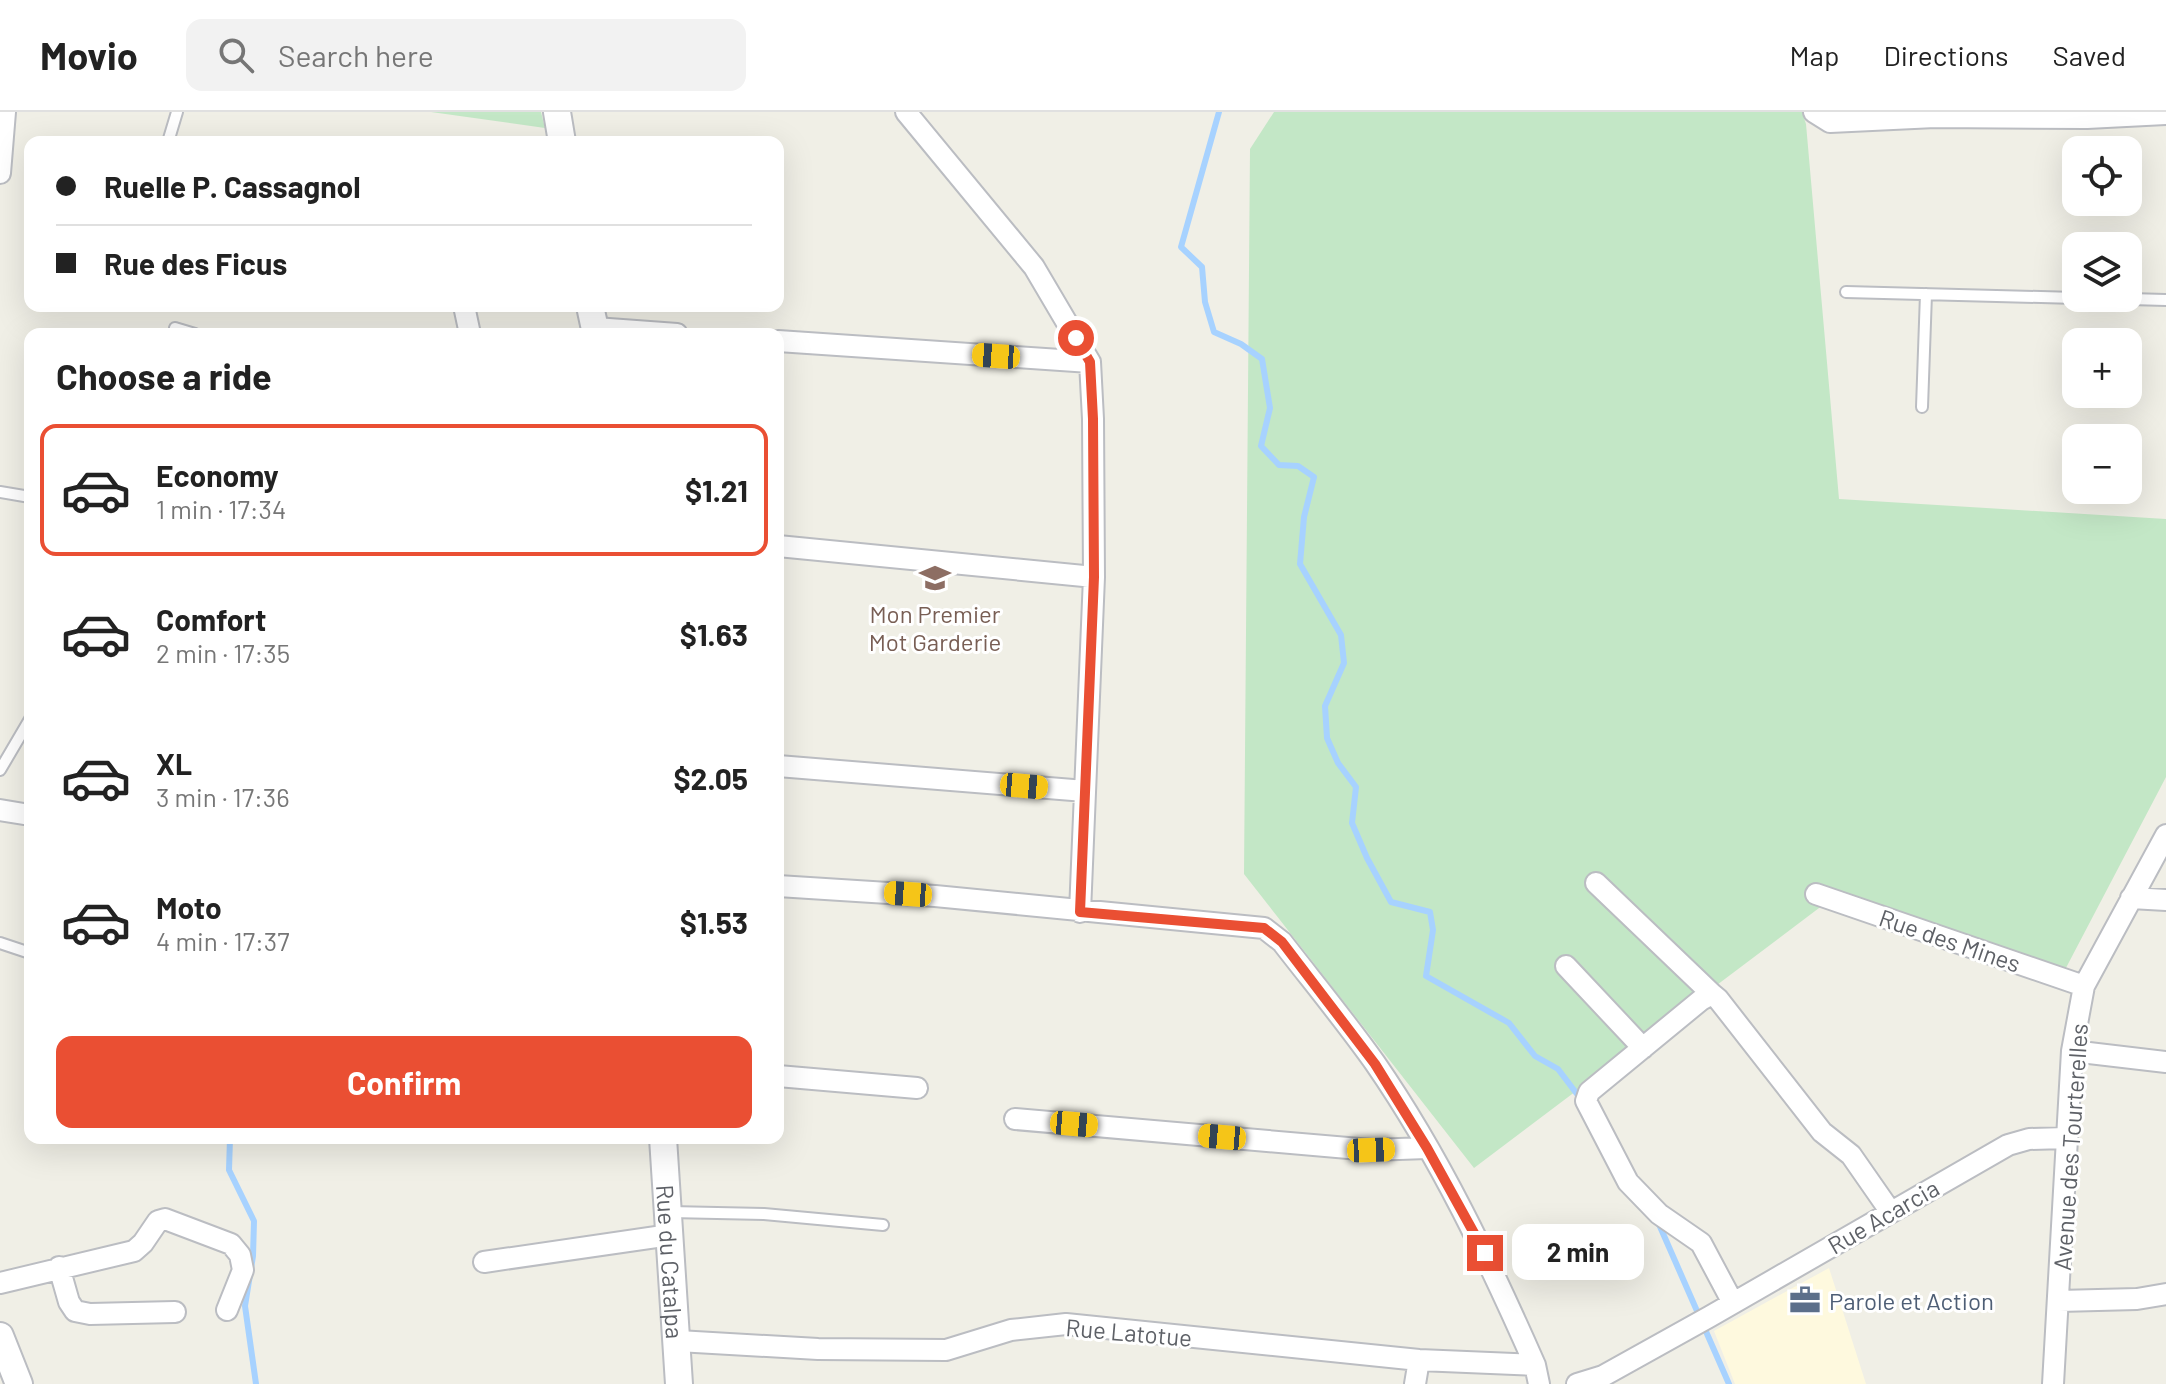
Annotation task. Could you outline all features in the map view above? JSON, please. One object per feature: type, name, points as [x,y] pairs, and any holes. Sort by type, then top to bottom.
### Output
[{"type":"street","points":[[0,173],[5,112]]},
{"type":"street","points":[[557,112],[561,136]]},
{"type":"street","points":[[906,112],[1034,267],[1090,362],[1094,577],[1080,912]]},
{"type":"street","points":[[1814,112],[1830,122],[1935,117],[2087,118],[2166,114]]},
{"type":"street","points":[[593,323],[631,328]]},
{"type":"street","points":[[784,341],[1090,362]]},
{"type":"street","points":[[784,547],[1094,577]]},
{"type":"street","points":[[784,766],[1085,791]]},
{"type":"street","points":[[0,810],[24,814]]},
{"type":"street","name":"Avenue des Tourterelles","points":[[2053,1384],[2072,1051],[2084,986],[2166,835]]},
{"type":"street","points":[[1596,883],[1735,1019],[1822,1132],[1851,1155],[1890,1211]]},
{"type":"street","points":[[784,886],[935,896],[1264,928],[1282,942],[1375,1064],[1427,1148],[1485,1253],[1537,1374]]},
{"type":"street","name":"Rue des Mines","points":[[1816,894],[2084,986]]},
{"type":"street","points":[[2131,898],[2166,900]]},
{"type":"street","points":[[1566,966],[1643,1048]]},
{"type":"street","points":[[1712,994],[1589,1092],[1587,1105],[1628,1182],[1659,1214],[1701,1243],[1733,1303]]},
{"type":"street","points":[[2072,1051],[2166,1062]]},
{"type":"street","points":[[784,1077],[917,1088]]},
{"type":"street","points":[[1015,1119],[1371,1150],[1427,1148]]},
{"type":"street","name":"Rue Acarcia","points":[[1577,1384],[1603,1376],[2008,1145],[2029,1139],[2066,1138]]},
{"type":"street","name":"Rue du Catalpa","points":[[663,1144],[679,1384]]},
{"type":"street","points":[[0,1283],[134,1251],[158,1221],[165,1219],[231,1244],[240,1255],[243,1270],[227,1310]]},
{"type":"street","points":[[484,1262],[669,1224]]},
{"type":"street","points":[[59,1267],[69,1302],[75,1311],[90,1314],[175,1312]]},
{"type":"street","points":[[2059,1301],[2137,1299],[2166,1294]]},
{"type":"street","name":"Rue Latotue","points":[[678,1341],[818,1349],[946,1350],[1011,1330],[1066,1324],[1537,1374]]},
{"type":"street","points":[[0,1336],[19,1384]]},
{"type":"street","points":[[1415,1384],[1419,1360]]},
{"type":"lane","points":[[170,136],[177,112]]},
{"type":"lane","points":[[1846,292],[2062,298]]},
{"type":"lane","points":[[1922,407],[1926,294]]},
{"type":"lane","points":[[2142,299],[2166,300]]},
{"type":"lane","points":[[0,492],[24,496]]},
{"type":"lane","points":[[0,770],[24,729]]},
{"type":"lane","points":[[0,943],[24,951]]},
{"type":"lane","points":[[669,1224],[764,1214],[883,1225]]},
{"type":"shaded area","name":"Parole et Action","points":[[1829,1268],[1866,1384],[1735,1384],[1714,1331]]},
{"type":"green space","points":[[431,112],[541,112],[545,128]]},
{"type":"green space","points":[[1274,112],[1802,112],[1806,124],[1839,499],[2166,519],[2166,777],[2057,985],[1823,905],[1474,1168],[1244,874],[1250,149]]},
{"type":"waterway","points":[[1219,112],[1181,247],[1202,267],[1205,302],[1214,332],[1241,344],[1262,359],[1270,408],[1261,446],[1279,465],[1298,466],[1314,477],[1304,517],[1300,564],[1341,635],[1344,663],[1325,706],[1327,738],[1338,763],[1356,787],[1352,823],[1391,902],[1430,912],[1433,930],[1426,976],[1509,1023],[1535,1056],[1558,1069],[1580,1098]]},
{"type":"waterway","points":[[230,1144],[229,1170],[254,1221],[253,1256],[245,1306],[256,1384]]},
{"type":"waterway","points":[[1658,1222],[1729,1384]]},
{"type":"place","name":"Mon Premier Mot Garderie","points":[[935,578]]},
{"type":"place","name":"Parole et Action","points":[[1805,1300]]},
{"type":"route","points":[[1076,338],[1090,362],[1093,419],[1094,577],[1080,912],[1264,928],[1282,942],[1375,1064],[1427,1148],[1485,1253]]}]
